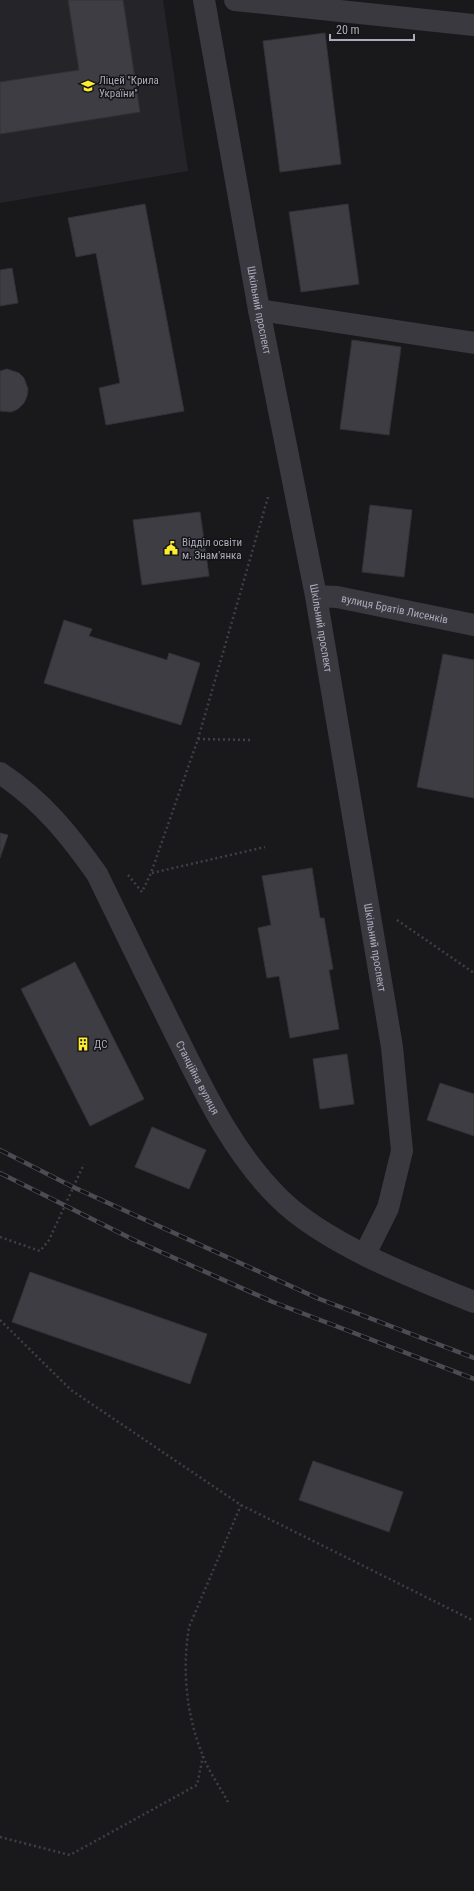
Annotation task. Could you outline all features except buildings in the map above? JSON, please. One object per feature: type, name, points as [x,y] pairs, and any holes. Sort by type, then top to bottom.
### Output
[{"type":"street","name":"Шкільний проспект","points":[[204,0],[259,310],[316,596],[392,1047],[402,1151],[388,1208],[365,1254]]},
{"type":"street","points":[[235,0],[474,26]]},
{"type":"street","points":[[259,310],[474,343]]},
{"type":"street","name":"вулиця Братів Лисенків","points":[[316,596],[337,597],[474,625]]},
{"type":"street","name":"Станційна вулиця","points":[[0,773],[24,789],[50,814],[75,842],[97,874],[215,1113],[250,1165],[281,1200],[320,1230],[365,1254],[429,1284],[474,1302]]},
{"type":"path","points":[[127,874],[142,892],[152,873],[198,739],[269,500]]},
{"type":"path","points":[[198,739],[251,740]]},
{"type":"path","points":[[152,873],[265,847]]},
{"type":"path","points":[[396,919],[474,973]]},
{"type":"path","points":[[0,1237],[40,1251],[49,1240],[84,1164]]},
{"type":"path","points":[[0,1320],[71,1390],[241,1505],[474,1621]]},
{"type":"path","points":[[228,1802],[203,1756],[188,1706],[185,1680],[186,1645],[189,1626],[241,1505]]},
{"type":"path","points":[[0,1837],[70,1855],[197,1785],[203,1756]]},
{"type":"shaded area","name":"Ліцей \"Крила України\"","points":[[0,0],[163,0],[188,171],[0,203]]},
{"type":"railway","points":[[0,1150],[73,1187],[317,1298],[474,1358]]},
{"type":"railway","points":[[0,1173],[134,1240],[273,1302],[474,1379]]},
{"type":"place","name":"Ліцей \"Крила України\"","points":[[88,86]]},
{"type":"place","name":"Відділ освіти м. Знам'янка","points":[[171,548]]},
{"type":"place","name":"ДС","points":[[83,1044]]}]
